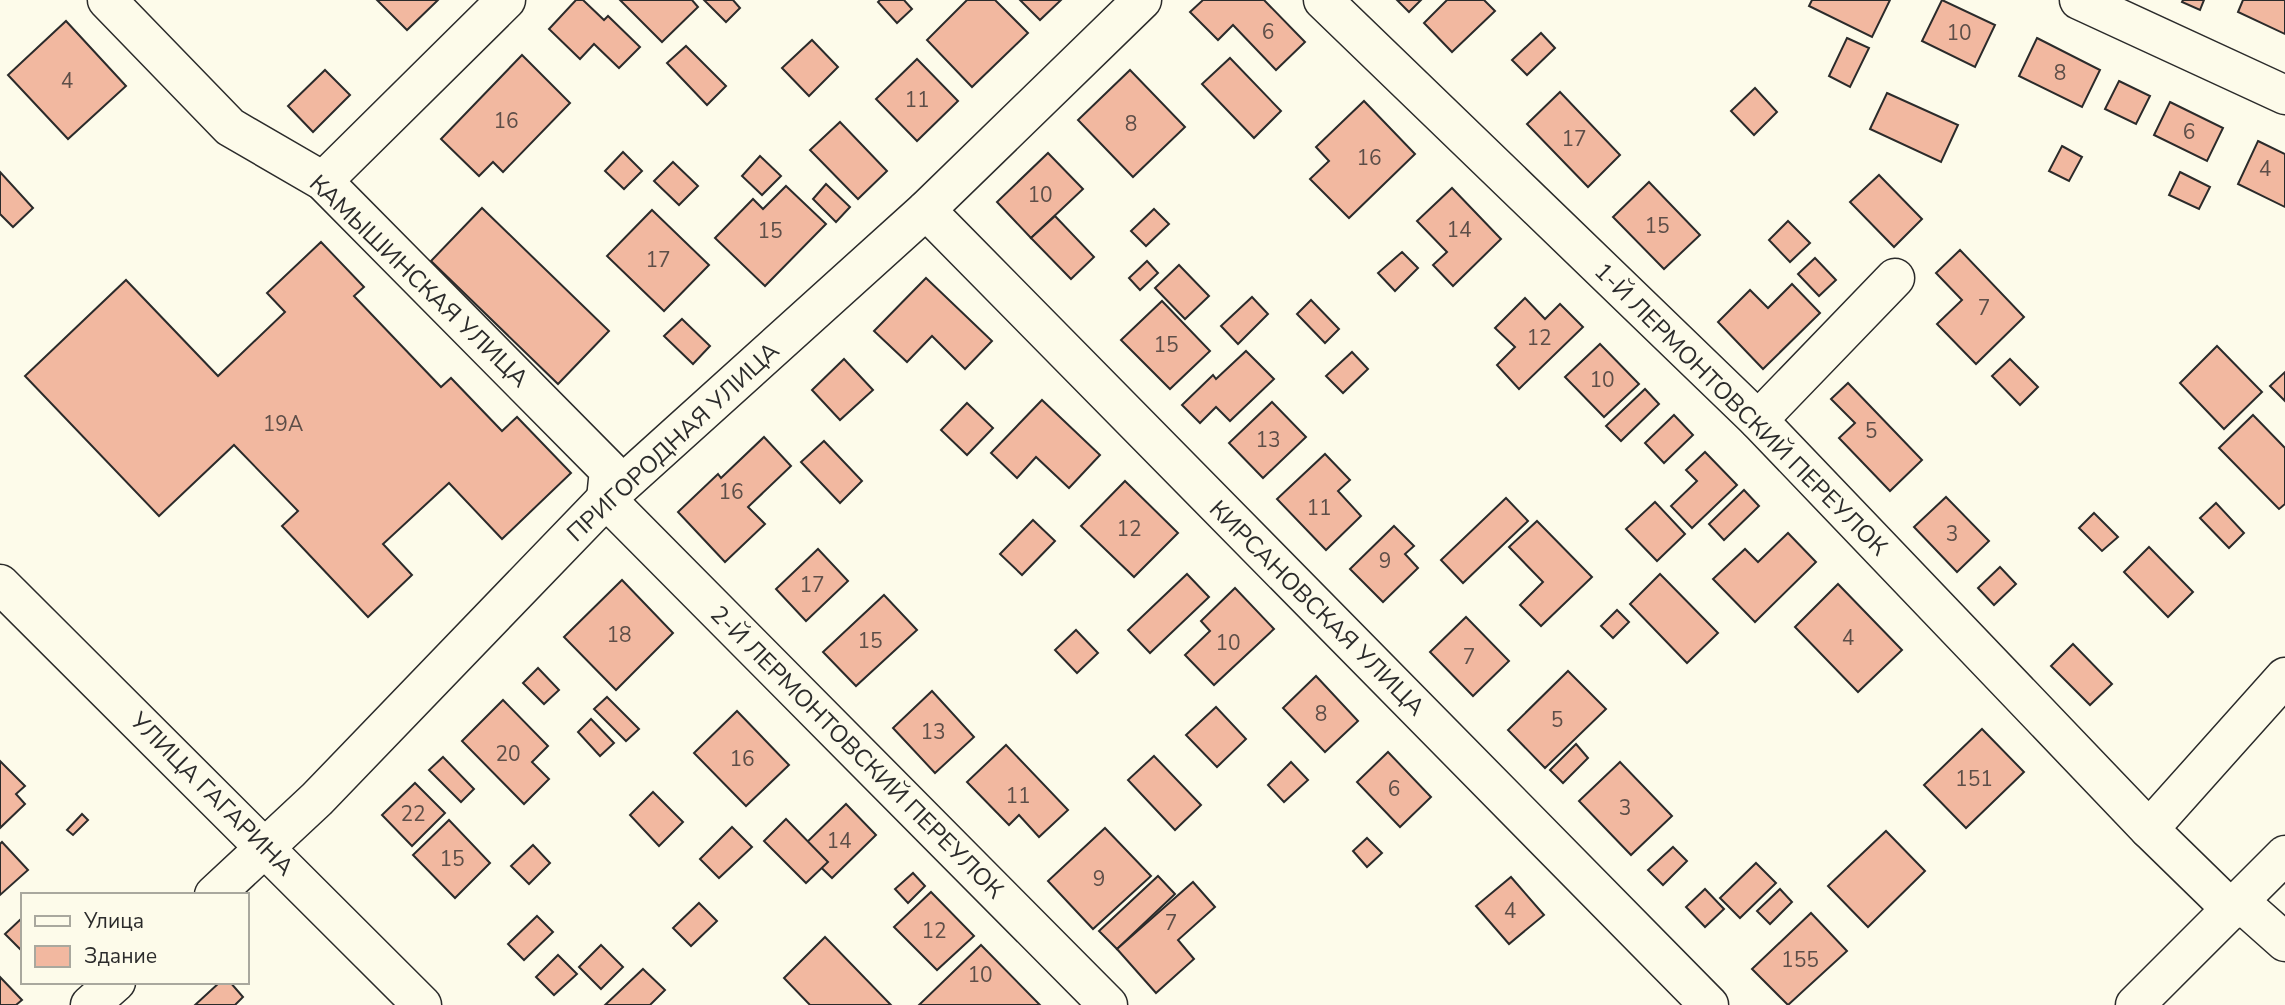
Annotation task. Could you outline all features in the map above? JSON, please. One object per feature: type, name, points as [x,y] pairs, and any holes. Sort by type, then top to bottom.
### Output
[{"type":"street","name":"КАМЫШИНСКАЯ УЛИЦА","points":[[107,0],[230,127],[323,181],[609,470],[606,499]]},
{"type":"street","points":[[323,181],[506,0]]},
{"type":"street","name":"ПРИГОРОДНАЯ УЛИЦА","points":[[216,893],[317,799],[606,499],[926,210],[1142,0]]},
{"type":"street","name":"1-Й ЛЕРМОНТОВСКИЙ ПЕРЕУЛОК","points":[[1323,0],[1758,420],[2149,829],[2236,906],[2285,942]]},
{"type":"street","points":[[2079,0],[2285,95]]},
{"type":"street","name":"КИРСАНОВСКАЯ УЛИЦА","points":[[926,210],[1709,1005]]},
{"type":"street","points":[[1758,420],[1895,278]]},
{"type":"street","name":"2-Й ЛЕРМОНТОВСКИЙ ПЕРЕУЛОК","points":[[606,499],[1108,1005]]},
{"type":"street","name":"УЛИЦА ГАГАРИНА","points":[[3,594],[266,848],[422,1005]]},
{"type":"street","points":[[2149,829],[2285,677]]},
{"type":"street","points":[[2136,1005],[2285,855]]},
{"type":"street","points":[[90,1005],[114,984]]},
{"type":"building","points":[[377,0],[438,0],[407,30]]},
{"type":"building","points":[[576,0],[583,0],[604,20],[608,16],[640,47],[619,68],[594,44],[580,59],[549,29]]},
{"type":"building","points":[[620,0],[692,0],[698,7],[662,42]]},
{"type":"building","points":[[704,0],[733,0],[740,8],[726,22]]},
{"type":"building","points":[[904,0],[912,9],[897,23],[878,2]]},
{"type":"building","points":[[967,0],[995,0],[1028,33],[972,87],[927,40]]},
{"type":"building","points":[[1020,0],[1061,0],[1040,20]]},
{"type":"building","points":[[1203,0],[1264,0],[1305,42],[1276,70],[1233,25],[1218,40],[1190,12]]},
{"type":"building","points":[[1397,0],[1421,0],[1409,12]]},
{"type":"building","points":[[1447,0],[1484,0],[1495,11],[1452,52],[1424,23]]},
{"type":"building","points":[[1812,0],[1890,0],[1872,37],[1809,6]]},
{"type":"building","points":[[1942,0],[1995,25],[1975,67],[1922,41]]},
{"type":"building","points":[[2204,0],[2200,10],[2182,2]]},
{"type":"building","points":[[2243,0],[2285,0],[2285,34],[2238,12]]},
{"type":"building","points":[[66,21],[126,86],[68,139],[8,75]]},
{"type":"building","points":[[1541,33],[1555,48],[1527,75],[1512,60]]},
{"type":"building","points":[[1847,38],[1869,48],[1850,87],[1829,76]]},
{"type":"building","points":[[2037,38],[2100,70],[2082,107],[2019,76]]},
{"type":"building","points":[[812,40],[838,67],[809,96],[782,68]]},
{"type":"building","points":[[686,46],[726,86],[707,105],[667,63]]},
{"type":"building","points":[[522,55],[570,103],[503,172],[493,162],[479,176],[441,139]]},
{"type":"building","points":[[1230,58],[1281,111],[1254,138],[1202,84]]},
{"type":"building","points":[[917,59],[958,101],[917,141],[876,99]]},
{"type":"building","points":[[325,70],[350,95],[313,132],[288,106]]},
{"type":"building","points":[[1130,70],[1185,127],[1133,177],[1078,120]]},
{"type":"building","points":[[2119,81],[2150,96],[2136,124],[2105,109]]},
{"type":"building","points":[[1755,88],[1777,112],[1754,135],[1731,111]]},
{"type":"building","points":[[1560,92],[1620,155],[1588,187],[1527,124]]},
{"type":"building","points":[[1887,93],[1958,125],[1941,162],[1870,129]]},
{"type":"building","points":[[1364,101],[1415,154],[1349,218],[1310,179],[1329,161],[1316,147]]},
{"type":"building","points":[[2170,102],[2223,128],[2207,161],[2154,135]]},
{"type":"building","points":[[840,122],[887,171],[858,199],[810,150]]},
{"type":"building","points":[[2258,141],[2285,154],[2285,207],[2238,184]]},
{"type":"building","points":[[2062,146],[2082,157],[2069,181],[2049,171]]},
{"type":"building","points":[[623,152],[642,171],[624,189],[605,171]]},
{"type":"building","points":[[1048,153],[1083,189],[1031,238],[997,202]]},
{"type":"building","points":[[760,156],[781,176],[762,195],[742,176]]},
{"type":"building","points":[[673,162],[698,186],[679,205],[654,181]]},
{"type":"building","points":[[0,172],[33,208],[13,227],[0,214]]},
{"type":"building","points":[[2180,172],[2210,187],[2199,209],[2169,195]]},
{"type":"building","points":[[1879,175],[1922,219],[1894,247],[1850,202]]},
{"type":"building","points":[[1649,182],[1700,235],[1664,269],[1613,217]]},
{"type":"building","points":[[826,184],[850,207],[836,222],[813,199]]},
{"type":"building","points":[[786,186],[826,224],[765,286],[715,238],[753,199],[763,209]]},
{"type":"building","points":[[1452,188],[1501,239],[1453,286],[1433,265],[1447,252],[1417,221]]},
{"type":"building","points":[[482,208],[609,331],[558,384],[431,261]]},
{"type":"building","points":[[1154,209],[1169,224],[1146,246],[1131,231]]},
{"type":"building","points":[[652,210],[709,265],[664,311],[607,256]]},
{"type":"building","points":[[1055,216],[1094,257],[1071,279],[1031,238]]},
{"type":"building","points":[[1788,221],[1810,243],[1790,262],[1769,240]]},
{"type":"building","points":[[321,242],[364,287],[354,296],[441,387],[451,378],[502,431],[517,417],[571,473],[502,539],[449,483],[383,544],[412,575],[368,617],[282,526],[298,511],[234,445],[159,516],[25,376],[126,280],[218,376],[285,312],[267,293]]},
{"type":"building","points":[[1960,250],[2024,317],[1976,364],[1937,324],[1962,300],[1936,273]]},
{"type":"building","points":[[1402,252],[1418,268],[1395,291],[1378,273]]},
{"type":"building","points":[[1815,258],[1836,280],[1819,296],[1798,274]]},
{"type":"building","points":[[1147,261],[1158,273],[1140,290],[1129,278]]},
{"type":"building","points":[[1179,265],[1209,296],[1185,319],[1155,288]]},
{"type":"building","points":[[926,278],[992,341],[965,369],[932,336],[907,362],[874,331]]},
{"type":"building","points":[[1792,284],[1820,313],[1763,369],[1718,322],[1750,290],[1768,308]]},
{"type":"building","points":[[1252,297],[1268,314],[1238,344],[1221,326]]},
{"type":"building","points":[[1525,298],[1545,319],[1560,304],[1583,327],[1519,389],[1497,365],[1515,347],[1495,328]]},
{"type":"building","points":[[1311,300],[1339,329],[1325,343],[1297,314]]},
{"type":"building","points":[[1162,301],[1210,351],[1170,389],[1121,340]]},
{"type":"building","points":[[682,319],[710,346],[693,364],[664,336]]},
{"type":"building","points":[[1600,344],[1639,384],[1604,417],[1565,377]]},
{"type":"building","points":[[2217,346],[2262,392],[2224,429],[2180,383]]},
{"type":"building","points":[[1246,351],[1274,379],[1230,421],[1216,407],[1200,423],[1182,405],[1213,375],[1216,379]]},
{"type":"building","points":[[1352,352],[1368,369],[1343,393],[1326,376]]},
{"type":"building","points":[[844,359],[873,390],[840,420],[812,390]]},
{"type":"building","points":[[2010,359],[2038,387],[2020,405],[1992,376]]},
{"type":"building","points":[[2285,372],[2285,401],[2270,386]]},
{"type":"building","points":[[1848,383],[1922,460],[1890,491],[1839,438],[1855,423],[1831,399]]},
{"type":"building","points":[[1645,389],[1659,404],[1621,441],[1606,426]]},
{"type":"building","points":[[1042,400],[1100,455],[1069,488],[1036,457],[1017,478],[991,453]]},
{"type":"building","points":[[1272,402],[1306,437],[1263,478],[1229,443]]},
{"type":"building","points":[[967,403],[993,428],[967,455],[941,430]]},
{"type":"building","points":[[1674,415],[1693,435],[1664,463],[1645,443]]},
{"type":"building","points":[[2253,415],[2285,448],[2285,504],[2279,509],[2219,448]]},
{"type":"building","points":[[764,437],[791,466],[748,507],[765,524],[725,562],[678,512],[718,474],[721,478]]},
{"type":"building","points":[[824,441],[862,481],[840,503],[801,462]]},
{"type":"building","points":[[1705,452],[1737,485],[1692,528],[1671,506],[1697,481],[1686,470]]},
{"type":"building","points":[[1325,454],[1350,480],[1338,491],[1361,516],[1326,550],[1277,499]]},
{"type":"building","points":[[1125,481],[1178,533],[1134,577],[1081,526]]},
{"type":"building","points":[[1744,490],[1759,506],[1724,540],[1709,524]]},
{"type":"building","points":[[1946,497],[1989,541],[1957,572],[1914,527]]},
{"type":"building","points":[[1506,498],[1528,521],[1463,583],[1441,560]]},
{"type":"building","points":[[1655,502],[1685,534],[1657,561],[1626,529]]},
{"type":"building","points":[[2216,503],[2244,533],[2229,548],[2200,518]]},
{"type":"building","points":[[2094,513],[2118,537],[2102,551],[2079,528]]},
{"type":"building","points":[[1033,520],[1055,541],[1022,575],[1000,554]]},
{"type":"building","points":[[1537,521],[1592,577],[1541,626],[1520,605],[1543,582],[1509,547]]},
{"type":"building","points":[[1394,526],[1414,546],[1405,554],[1418,568],[1383,602],[1350,569]]},
{"type":"building","points":[[1788,533],[1816,562],[1755,622],[1713,579],[1745,549],[1758,562]]},
{"type":"building","points":[[2149,547],[2193,592],[2168,617],[2124,572]]},
{"type":"building","points":[[818,549],[848,581],[806,621],[776,589]]},
{"type":"building","points":[[2000,567],[2016,584],[1994,605],[1978,588]]},
{"type":"building","points":[[1187,574],[1209,597],[1150,653],[1128,630]]},
{"type":"building","points":[[1660,574],[1718,633],[1687,663],[1630,604]]},
{"type":"building","points":[[622,580],[673,633],[616,690],[564,637]]},
{"type":"building","points":[[1838,584],[1902,650],[1858,692],[1795,627]]},
{"type":"building","points":[[1235,588],[1274,629],[1214,685],[1185,655],[1210,631],[1201,621]]},
{"type":"building","points":[[884,595],[917,630],[856,686],[823,652]]},
{"type":"building","points":[[1617,610],[1629,622],[1613,638],[1601,626]]},
{"type":"building","points":[[1466,617],[1509,661],[1473,696],[1430,652]]},
{"type":"building","points":[[1076,630],[1098,653],[1077,673],[1055,650]]},
{"type":"building","points":[[2073,644],[2112,684],[2090,705],[2051,666]]},
{"type":"building","points":[[538,668],[559,690],[544,704],[523,683]]},
{"type":"building","points":[[1568,671],[1606,709],[1545,768],[1508,730]]},
{"type":"building","points":[[1316,676],[1358,721],[1325,752],[1283,708]]},
{"type":"building","points":[[932,691],[974,737],[935,773],[893,728]]},
{"type":"building","points":[[607,697],[639,729],[626,741],[594,709]]},
{"type":"building","points":[[503,700],[548,746],[532,762],[549,779],[524,804],[462,741]]},
{"type":"building","points":[[1216,707],[1246,739],[1217,767],[1186,735]]},
{"type":"building","points":[[737,711],[789,765],[746,806],[694,753]]},
{"type":"building","points":[[591,719],[614,743],[600,756],[578,732]]},
{"type":"building","points":[[1982,729],[2024,772],[1966,828],[1924,785]]},
{"type":"building","points":[[1576,744],[1588,758],[1563,783],[1550,770]]},
{"type":"building","points":[[1006,745],[1068,810],[1039,837],[1019,815],[1009,825],[967,782]]},
{"type":"building","points":[[1388,752],[1431,797],[1400,827],[1357,782]]},
{"type":"building","points":[[1154,756],[1201,805],[1175,830],[1128,780]]},
{"type":"building","points":[[443,757],[474,789],[461,802],[429,770]]},
{"type":"building","points":[[0,761],[25,786],[16,794],[25,804],[0,828]]},
{"type":"building","points":[[1291,762],[1308,780],[1284,802],[1268,785]]},
{"type":"building","points":[[1620,762],[1672,816],[1631,855],[1579,801]]},
{"type":"building","points":[[415,783],[445,813],[412,846],[382,815]]},
{"type":"building","points":[[653,792],[683,822],[659,846],[630,815]]},
{"type":"building","points":[[846,804],[876,835],[832,878],[801,848]]},
{"type":"building","points":[[82,814],[88,820],[73,835],[67,830]]},
{"type":"building","points":[[786,819],[828,862],[806,883],[764,841]]},
{"type":"building","points":[[449,820],[490,863],[455,898],[413,855]]},
{"type":"building","points":[[732,827],[752,847],[719,878],[700,859]]},
{"type":"building","points":[[1105,828],[1151,876],[1093,929],[1048,881]]},
{"type":"building","points":[[1886,831],[1925,871],[1868,927],[1828,886]]},
{"type":"building","points":[[1367,838],[1382,853],[1367,867],[1353,851]]},
{"type":"building","points":[[2,842],[28,870],[0,895],[0,844]]},
{"type":"building","points":[[533,845],[550,863],[529,884],[511,866]]},
{"type":"building","points":[[1673,847],[1687,861],[1663,885],[1648,870]]},
{"type":"building","points":[[1756,863],[1776,883],[1740,918],[1720,898]]},
{"type":"building","points":[[913,873],[925,886],[908,903],[895,889]]},
{"type":"building","points":[[1158,876],[1175,894],[1117,949],[1099,931]]},
{"type":"building","points":[[1511,877],[1544,915],[1509,944],[1476,906]]},
{"type":"building","points":[[1193,882],[1215,907],[1178,940],[1194,959],[1156,993],[1117,949]]},
{"type":"building","points":[[1705,889],[1724,909],[1705,927],[1686,907]]},
{"type":"building","points":[[1780,889],[1792,902],[1770,924],[1757,911]]},
{"type":"building","points":[[931,892],[974,936],[937,970],[894,927]]},
{"type":"building","points":[[699,903],[717,921],[691,946],[673,928]]},
{"type":"building","points":[[1811,913],[1847,951],[1788,1005],[1752,969]]},
{"type":"building","points":[[537,916],[553,932],[524,960],[508,944]]},
{"type":"building","points":[[21,919],[21,950],[5,934]]},
{"type":"building","points":[[825,937],[891,1005],[810,1005],[784,978]]},
{"type":"building","points":[[601,945],[623,967],[601,989],[579,967]]},
{"type":"building","points":[[981,945],[1040,1005],[919,1005]]},
{"type":"building","points":[[558,955],[577,974],[554,995],[536,977]]},
{"type":"building","points":[[643,969],[665,990],[650,1005],[605,1005]]},
{"type":"building","points":[[0,977],[22,1000],[16,1005],[0,1005]]},
{"type":"building","points":[[218,984],[232,984],[243,997],[235,1005],[195,1005]]}]
